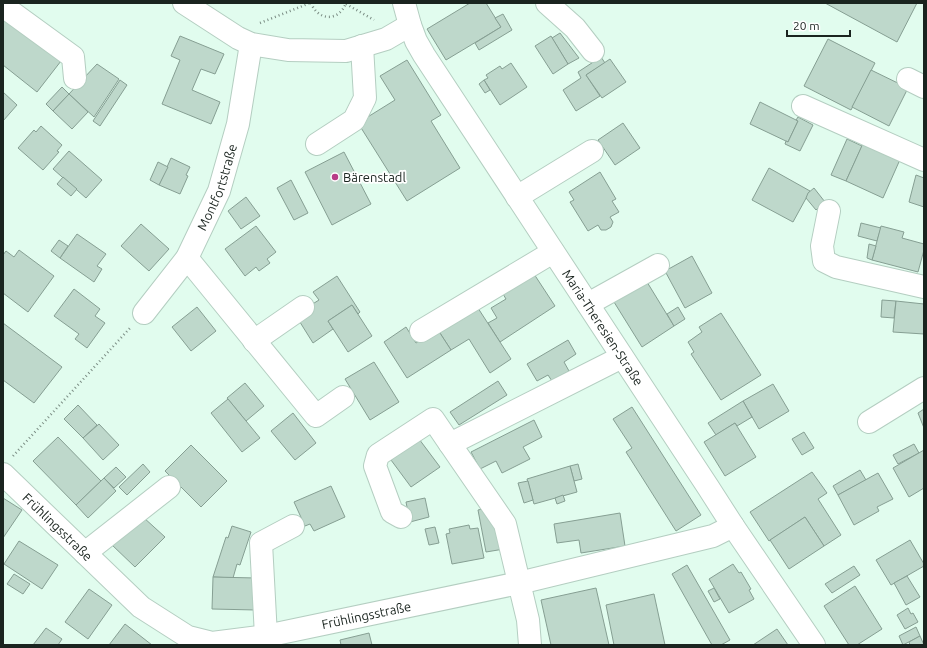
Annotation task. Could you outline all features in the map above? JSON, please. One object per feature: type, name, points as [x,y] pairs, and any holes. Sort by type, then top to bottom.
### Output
[{"type":"street","points":[[184,3],[244,41],[288,50],[346,51],[386,39],[410,25]]},
{"type":"street","name":"Maria-Theresien-Straße","points":[[404,3],[416,41],[424,55],[733,526],[814,645]]},
{"type":"street","points":[[547,3],[575,28],[593,51]]},
{"type":"street","points":[[3,6],[72,57],[75,78]]},
{"type":"street","name":"Montfortstraße","points":[[144,313],[187,258],[220,190],[238,124],[244,41]]},
{"type":"street","points":[[317,144],[354,120],[365,98],[362,46]]},
{"type":"street","points":[[803,106],[924,160]]},
{"type":"street","points":[[517,197],[592,151]]},
{"type":"street","points":[[829,211],[822,246],[824,261],[836,267],[924,287]]},
{"type":"street","points":[[421,331],[553,252]]},
{"type":"street","points":[[187,258],[316,416],[343,396]]},
{"type":"street","points":[[588,304],[658,265]]},
{"type":"street","points":[[254,341],[303,307]]},
{"type":"street","points":[[450,444],[622,357]]},
{"type":"street","points":[[869,422],[924,388]]},
{"type":"street","points":[[401,517],[392,512],[374,466],[378,455],[433,419],[505,524],[528,620],[530,645]]},
{"type":"street","name":"Frühlingsstraße","points":[[6,467],[85,553],[141,607],[188,637],[212,644],[266,636],[519,584],[713,536],[733,526]]},
{"type":"street","points":[[85,553],[169,487]]},
{"type":"street","points":[[266,636],[261,543],[293,526]]},
{"type":"path","points":[[244,41],[254,25],[310,3],[313,8],[323,16],[330,17],[337,15],[342,11],[346,4],[378,22]]},
{"type":"path","points":[[6,467],[144,313]]},
{"type":"building","points":[[470,3],[486,3],[501,27],[446,60],[427,29]]},
{"type":"building","points":[[825,3],[917,3],[897,42]]},
{"type":"building","points":[[503,14],[512,30],[479,50],[475,43],[501,27],[495,18]]},
{"type":"building","points":[[3,15],[61,61],[37,92],[3,65]]},
{"type":"building","points":[[560,33],[579,58],[568,64],[552,38]]},
{"type":"building","points":[[180,36],[224,54],[215,74],[201,69],[192,90],[220,102],[211,124],[162,104],[180,60],[171,56]]},
{"type":"building","points":[[551,36],[568,64],[553,74],[535,46]]},
{"type":"building","points":[[828,39],[875,63],[851,110],[804,86]]},
{"type":"building","points":[[601,57],[605,63],[586,75],[600,96],[576,111],[563,90],[581,78],[578,72]]},
{"type":"building","points":[[610,59],[626,82],[602,98],[586,75]]},
{"type":"building","points":[[407,60],[441,115],[431,121],[460,168],[407,201],[358,123],[395,100],[380,76]]},
{"type":"building","points":[[511,63],[527,87],[500,105],[484,80],[488,78],[486,75],[500,66],[502,69]]},
{"type":"building","points":[[97,64],[119,79],[94,117],[69,94]]},
{"type":"building","points":[[871,70],[908,88],[889,126],[852,107]]},
{"type":"building","points":[[120,80],[127,85],[100,126],[93,121]]},
{"type":"building","points":[[484,80],[490,90],[485,93],[479,84]]},
{"type":"building","points":[[62,87],[69,94],[53,111],[46,104]]},
{"type":"building","points":[[3,92],[17,105],[3,121]]},
{"type":"building","points":[[69,94],[88,112],[72,129],[53,111]]},
{"type":"building","points":[[760,102],[798,121],[788,142],[750,124]]},
{"type":"building","points":[[798,117],[813,125],[800,151],[785,144],[786,141],[788,142],[798,121],[796,120]]},
{"type":"building","points":[[623,123],[640,148],[615,165],[598,140]]},
{"type":"building","points":[[41,126],[62,145],[57,151],[59,152],[43,170],[18,148],[34,130],[36,132]]},
{"type":"building","points":[[847,139],[862,146],[846,181],[831,175]]},
{"type":"building","points":[[865,139],[902,155],[883,198],[846,181]]},
{"type":"building","points":[[69,151],[102,180],[86,198],[53,169]]},
{"type":"building","points":[[344,152],[371,204],[332,225],[305,172]]},
{"type":"building","points":[[171,158],[190,167],[186,175],[188,176],[180,194],[159,185]]},
{"type":"building","points":[[158,162],[168,167],[159,185],[150,180]]},
{"type":"building","points":[[769,168],[810,191],[793,222],[752,200]]},
{"type":"building","points":[[600,172],[616,199],[612,201],[619,212],[610,217],[613,222],[611,227],[606,230],[601,230],[598,225],[588,231],[570,202],[574,200],[569,192]]},
{"type":"building","points":[[916,175],[924,178],[924,207],[909,202]]},
{"type":"building","points":[[63,177],[77,189],[71,196],[57,184]]},
{"type":"building","points":[[291,180],[308,213],[294,220],[277,188]]},
{"type":"building","points":[[814,188],[825,202],[816,210],[806,198],[808,193]]},
{"type":"building","points":[[246,197],[260,216],[241,229],[228,211]]},
{"type":"building","points":[[861,223],[881,228],[877,241],[858,236]]},
{"type":"building","points":[[141,224],[169,249],[149,271],[121,246]]},
{"type":"building","points":[[256,226],[276,252],[267,259],[270,263],[259,271],[256,267],[245,276],[225,249]]},
{"type":"building","points":[[881,226],[904,232],[902,238],[924,244],[924,250],[918,272],[872,260]]},
{"type":"building","points":[[77,234],[106,254],[97,266],[102,269],[94,282],[60,258]]},
{"type":"building","points":[[59,240],[68,246],[60,258],[51,251]]},
{"type":"building","points":[[869,244],[876,246],[872,260],[867,258]]},
{"type":"building","points":[[19,250],[54,276],[28,312],[3,293],[3,255],[6,251],[14,257]]},
{"type":"building","points":[[692,256],[712,293],[685,308],[665,271]]},
{"type":"building","points":[[534,274],[555,306],[500,342],[488,323],[497,318],[491,308],[506,299],[503,294]]},
{"type":"building","points":[[337,276],[360,312],[358,314],[352,305],[328,321],[333,329],[313,343],[298,319],[311,305],[319,300],[313,292]]},
{"type":"building","points":[[647,282],[674,326],[642,347],[614,302]]},
{"type":"building","points":[[74,289],[100,309],[95,316],[105,323],[87,348],[75,339],[79,334],[54,316]]},
{"type":"building","points":[[882,300],[896,301],[894,318],[881,317]]},
{"type":"building","points":[[896,301],[924,304],[924,334],[893,332]]},
{"type":"building","points":[[352,305],[372,336],[348,352],[328,321]]},
{"type":"building","points":[[476,305],[511,359],[490,373],[469,339],[451,350],[438,330]]},
{"type":"building","points":[[197,307],[216,331],[191,351],[172,327]]},
{"type":"building","points":[[678,307],[685,319],[674,326],[667,314]]},
{"type":"building","points":[[721,313],[761,375],[721,400],[691,354],[694,352],[688,342],[702,332],[699,327]]},
{"type":"building","points":[[3,323],[62,367],[34,403],[3,380]]},
{"type":"building","points":[[406,327],[416,343],[438,330],[451,350],[407,378],[384,342]]},
{"type":"building","points":[[568,340],[576,354],[564,362],[569,371],[552,381],[548,375],[537,381],[527,364]]},
{"type":"building","points":[[374,362],[399,402],[370,420],[345,379]]},
{"type":"building","points":[[498,381],[507,395],[459,425],[450,412]]},
{"type":"building","points":[[245,383],[264,406],[246,421],[227,398]]},
{"type":"building","points":[[773,384],[789,411],[759,429],[743,401]]},
{"type":"building","points":[[228,399],[260,438],[242,452],[211,413]]},
{"type":"building","points":[[743,401],[752,417],[737,426],[735,423],[716,435],[708,423]]},
{"type":"building","points":[[78,405],[97,425],[83,438],[64,419]]},
{"type":"building","points":[[632,407],[701,515],[676,531],[626,452],[632,448],[613,419]]},
{"type":"building","points":[[924,409],[924,428],[918,413]]},
{"type":"building","points":[[293,413],[316,443],[295,460],[271,431]]},
{"type":"building","points":[[534,420],[542,437],[523,447],[530,459],[502,473],[496,461],[480,469],[471,452]]},
{"type":"building","points":[[735,423],[756,457],[725,476],[704,442]]},
{"type":"building","points":[[99,424],[119,445],[103,460],[83,438]]},
{"type":"building","points":[[804,432],[814,448],[802,455],[792,439]]},
{"type":"building","points":[[58,437],[101,481],[76,505],[33,461]]},
{"type":"building","points":[[419,439],[440,467],[411,487],[391,460]]},
{"type":"building","points":[[914,444],[919,453],[898,464],[893,455]]},
{"type":"building","points":[[191,445],[227,481],[201,507],[165,471]]},
{"type":"building","points":[[924,450],[924,488],[909,497],[893,468]]},
{"type":"building","points":[[143,464],[150,472],[127,495],[119,487]]},
{"type":"building","points":[[578,464],[582,479],[574,481],[570,466]]},
{"type":"building","points":[[570,466],[577,492],[534,504],[527,479]]},
{"type":"building","points":[[116,467],[126,477],[114,488],[104,478]]},
{"type":"building","points":[[860,470],[866,480],[838,495],[833,486]]},
{"type":"building","points":[[812,472],[827,493],[818,499],[841,535],[824,546],[805,517],[769,541],[750,512]]},
{"type":"building","points":[[878,473],[893,499],[877,507],[879,511],[854,525],[838,495]]},
{"type":"building","points":[[104,478],[116,491],[88,518],[76,505]]},
{"type":"building","points":[[528,481],[533,500],[524,503],[518,483]]},
{"type":"building","points":[[331,486],[345,517],[314,531],[310,524],[305,526],[294,502]]},
{"type":"building","points":[[563,495],[565,501],[557,504],[555,498]]},
{"type":"building","points":[[3,498],[22,510],[3,538]]},
{"type":"building","points":[[425,498],[429,517],[410,522],[406,502]]},
{"type":"building","points":[[487,508],[504,549],[486,552],[478,510]]},
{"type":"building","points":[[620,513],[625,546],[581,553],[579,540],[557,543],[554,524]]},
{"type":"building","points":[[143,517],[165,537],[135,567],[111,544]]},
{"type":"building","points":[[805,517],[824,546],[789,569],[770,540]]},
{"type":"building","points":[[469,525],[470,529],[478,528],[484,558],[452,564],[446,534],[450,533],[449,529]]},
{"type":"building","points":[[232,526],[251,532],[240,565],[237,564],[233,578],[213,577],[226,537],[228,538]]},
{"type":"building","points":[[435,527],[439,543],[429,545],[425,529]]},
{"type":"building","points":[[910,540],[924,566],[891,585],[876,560]]},
{"type":"building","points":[[19,541],[58,565],[42,589],[4,564]]},
{"type":"building","points":[[733,564],[739,573],[741,572],[751,589],[749,590],[754,599],[729,613],[709,579]]},
{"type":"building","points":[[687,565],[730,640],[721,645],[712,645],[672,574]]},
{"type":"building","points":[[854,566],[860,575],[832,593],[825,584]]},
{"type":"building","points":[[14,574],[30,584],[23,594],[7,584]]},
{"type":"building","points":[[907,576],[920,597],[906,605],[894,583]]},
{"type":"building","points":[[213,577],[256,578],[256,610],[212,609]]},
{"type":"building","points":[[855,586],[882,629],[857,645],[849,645],[824,606]]},
{"type":"building","points":[[596,588],[609,645],[551,645],[541,600]]},
{"type":"building","points":[[714,588],[720,599],[714,602],[708,591]]},
{"type":"building","points":[[89,589],[112,605],[88,639],[65,622]]},
{"type":"building","points":[[654,594],[665,645],[614,645],[606,605]]},
{"type":"building","points":[[908,608],[918,622],[905,629],[897,615]]},
{"type":"building","points":[[125,624],[152,645],[109,645]]},
{"type":"building","points":[[916,627],[920,636],[903,645],[899,636]]},
{"type":"building","points":[[46,628],[62,639],[58,645],[33,645]]},
{"type":"building","points":[[777,629],[788,645],[753,645]]},
{"type":"building","points":[[369,633],[372,645],[341,645],[340,640]]},
{"type":"building","points":[[920,636],[924,645],[910,645],[909,642]]},
{"type":"place","name":"Bärenstadl","points":[[335,177]]}]
